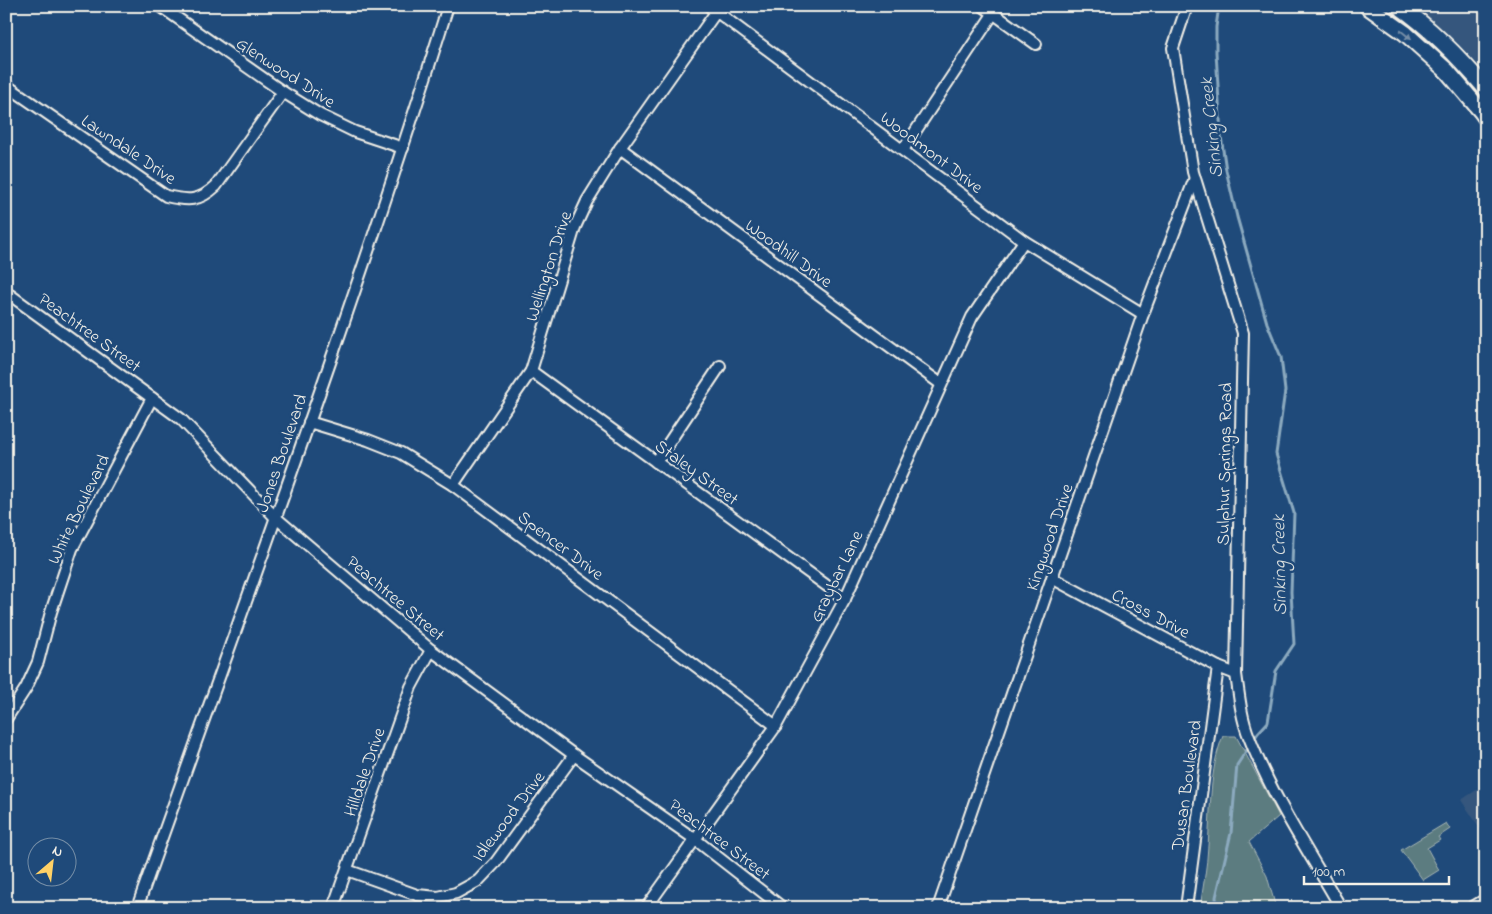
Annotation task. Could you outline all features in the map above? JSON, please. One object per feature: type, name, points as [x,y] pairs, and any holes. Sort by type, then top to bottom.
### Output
[{"type":"main road","points":[[1367,6],[1405,33],[1447,71],[1486,118]]},
{"type":"main road","points":[[1399,6],[1462,59],[1486,89]]},
{"type":"street","name":"Glenwood Drive","points":[[160,6],[283,92],[340,126],[403,148]]},
{"type":"street","name":"Jones Boulevard","points":[[137,908],[309,422],[403,148],[448,6]]},
{"type":"street","points":[[983,6],[1036,44]]},
{"type":"street","name":"Sulphur Springs Road","points":[[1186,6],[1174,48],[1195,178],[1243,333],[1236,674],[1243,720],[1268,782],[1341,908]]},
{"type":"street","name":"Wellington Drive","points":[[453,485],[531,371],[575,227],[587,201],[713,9]]},
{"type":"street","name":"Woodmont Drive","points":[[713,9],[1024,241],[1143,314]]},
{"type":"street","points":[[903,150],[994,14]]},
{"type":"street","name":"Lawndale Drive","points":[[6,85],[166,196],[181,200],[195,199],[206,195],[216,186],[283,92]]},
{"type":"street","name":"Woodhill Drive","points":[[620,148],[941,384]]},
{"type":"street","name":"Kingwood Drive","points":[[938,908],[1143,314],[1195,178]]},
{"type":"street","name":"Graybar Lane","points":[[646,908],[776,726],[845,599],[972,317],[1024,241]]},
{"type":"street","name":"Peachtree Street","points":[[7,294],[180,419],[275,517],[431,650],[696,840],[783,908]]},
{"type":"street","points":[[656,462],[720,366]]},
{"type":"street","name":"Staley Street","points":[[531,371],[845,599]]},
{"type":"street","name":"White Boulevard","points":[[6,719],[26,688],[38,662],[51,612],[72,549],[152,398]]},
{"type":"street","name":"Spencer Drive","points":[[309,422],[368,440],[401,453],[453,485],[776,726]]},
{"type":"street","name":"Cross Drive","points":[[1052,578],[1218,667],[1236,674]]},
{"type":"street","name":"Hilldale Drive","points":[[333,908],[411,687],[431,650]]},
{"type":"street","name":"Dusan Boulevard","points":[[1186,908],[1218,667]]},
{"type":"street","name":"Idlewood Drive","points":[[347,870],[417,895],[438,897],[456,893],[478,881],[496,862],[574,754]]},
{"type":"street","points":[[1471,908],[1486,899]]},
{"type":"shaded area","points":[[1413,6],[1486,6],[1486,73],[1458,43]]},
{"type":"shaded area","points":[[1486,784],[1486,837],[1461,800]]},
{"type":"green space","points":[[1223,736],[1236,736],[1279,816],[1249,842],[1267,876],[1276,908],[1200,908],[1207,862],[1211,790],[1215,762]]},
{"type":"green space","points":[[1446,823],[1450,829],[1438,837],[1440,840],[1427,848],[1439,870],[1423,880],[1401,850]]},
{"type":"waterway","name":"Sinking Creek","points":[[1217,908],[1216,897],[1231,833],[1237,765],[1258,733],[1268,722],[1276,671],[1294,644],[1291,592],[1294,513],[1276,454],[1285,391],[1281,357],[1267,323],[1237,217],[1226,170],[1221,136],[1216,52],[1216,27],[1219,6]]}]
